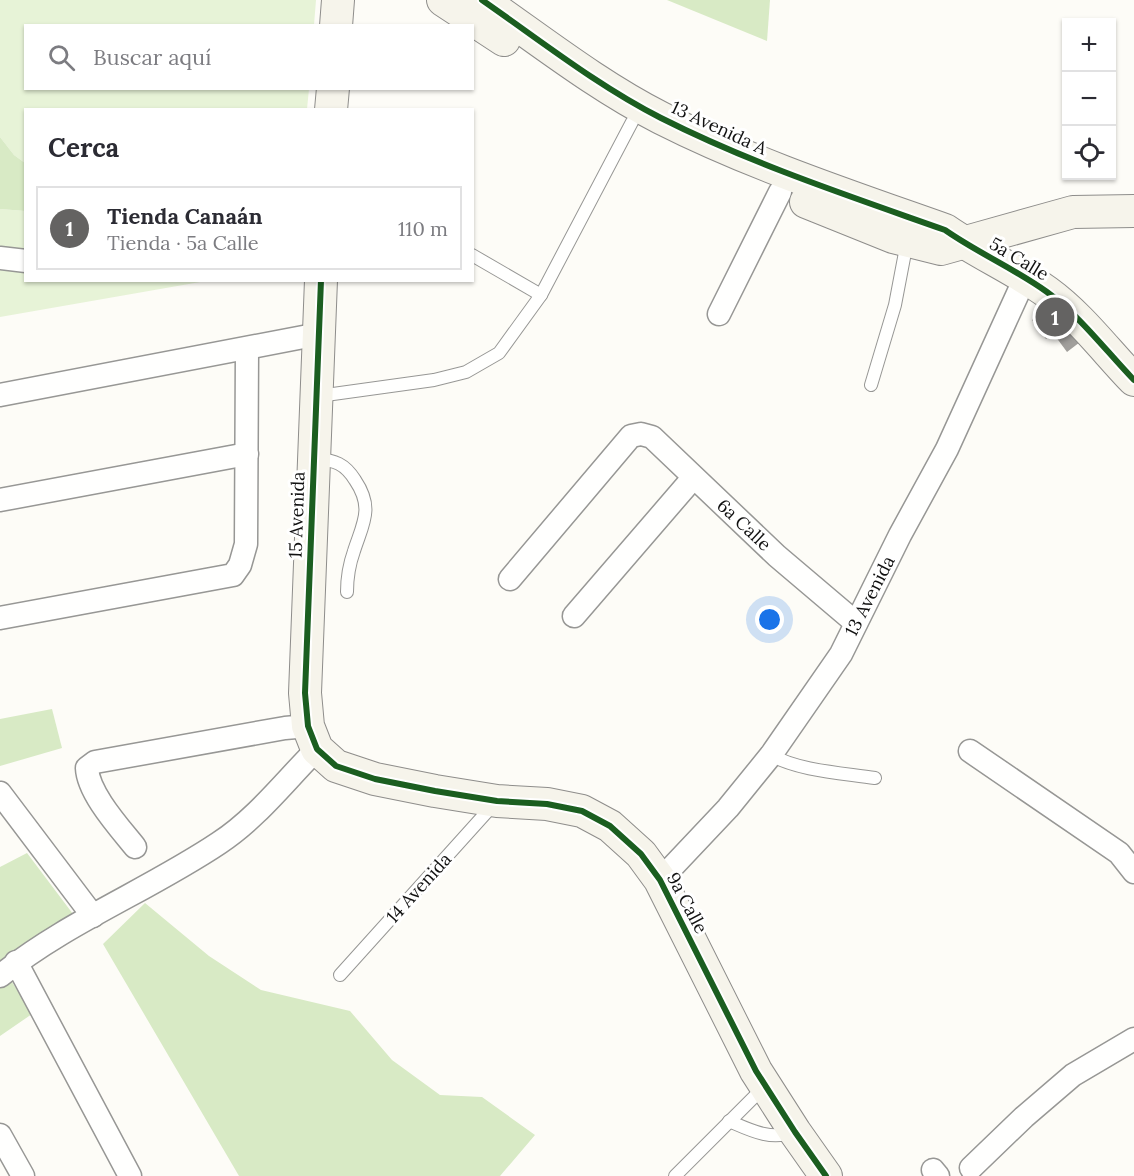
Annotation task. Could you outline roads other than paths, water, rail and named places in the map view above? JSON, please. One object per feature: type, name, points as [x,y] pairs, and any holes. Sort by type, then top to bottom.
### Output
[{"type":"street","points":[[336,24],[338,0]]},
{"type":"street","name":"13 Avenida A","points":[[442,0],[632,122],[691,155],[893,237],[941,249],[962,243]]},
{"type":"street","name":"13 Avenida A","points":[[482,0],[601,83],[660,118],[770,168],[945,230],[962,243]]},
{"type":"street","points":[[331,108],[333,90]]},
{"type":"street","points":[[718,314],[780,192]]},
{"type":"street","points":[[962,243],[1073,212],[1134,211]]},
{"type":"street","name":"5a Calle","points":[[962,243],[1025,278],[1066,307],[1134,380]]},
{"type":"street","points":[[0,258],[24,261]]},
{"type":"street","name":"13 Avenida","points":[[660,880],[728,808],[771,755],[840,654],[900,535],[947,449],[1025,278]]},
{"type":"street","name":"15 Avenida","points":[[312,738],[305,693],[321,282]]},
{"type":"street","points":[[0,395],[319,334]]},
{"type":"street","points":[[0,618],[233,575],[240,565],[246,544],[247,349]]},
{"type":"street","name":"6a Calle","points":[[510,579],[631,436],[641,434],[652,437],[777,556],[856,623]]},
{"type":"street","points":[[0,500],[247,454]]},
{"type":"street","points":[[574,616],[693,478]]},
{"type":"street","points":[[130,1176],[8,969],[93,916],[219,843],[263,808],[312,738],[285,728],[95,762],[87,768],[88,780],[135,847]]},
{"type":"street","name":"9a Calle","points":[[312,738],[336,766],[375,779],[497,801],[548,804],[582,811],[610,826],[641,854],[660,880],[756,1071],[826,1176]]},
{"type":"street","points":[[970,751],[1119,853],[1134,872]]},
{"type":"street","points":[[0,793],[93,916]]},
{"type":"street","points":[[971,1168],[1024,1117],[1073,1075],[1134,1039]]},
{"type":"street","points":[[0,1136],[23,1176]]},
{"type":"lane","points":[[316,399],[333,394],[434,380],[466,372],[498,353],[541,295],[632,122]]},
{"type":"lane","points":[[871,386],[896,305],[907,241]]},
{"type":"lane","points":[[474,256],[541,295]]},
{"type":"lane","points":[[315,459],[342,464],[350,471],[364,496],[366,521],[347,576],[347,592]]},
{"type":"lane","points":[[771,755],[779,760],[807,767],[875,778]]},
{"type":"lane","name":"14 Avenida","points":[[340,975],[497,801]]},
{"type":"lane","points":[[675,1176],[766,1086]]},
{"type":"lane","points":[[729,1121],[766,1135],[781,1137],[795,1132]]},
{"type":"place","name":"Tienda Canaán","points":[[1055,317]]}]
